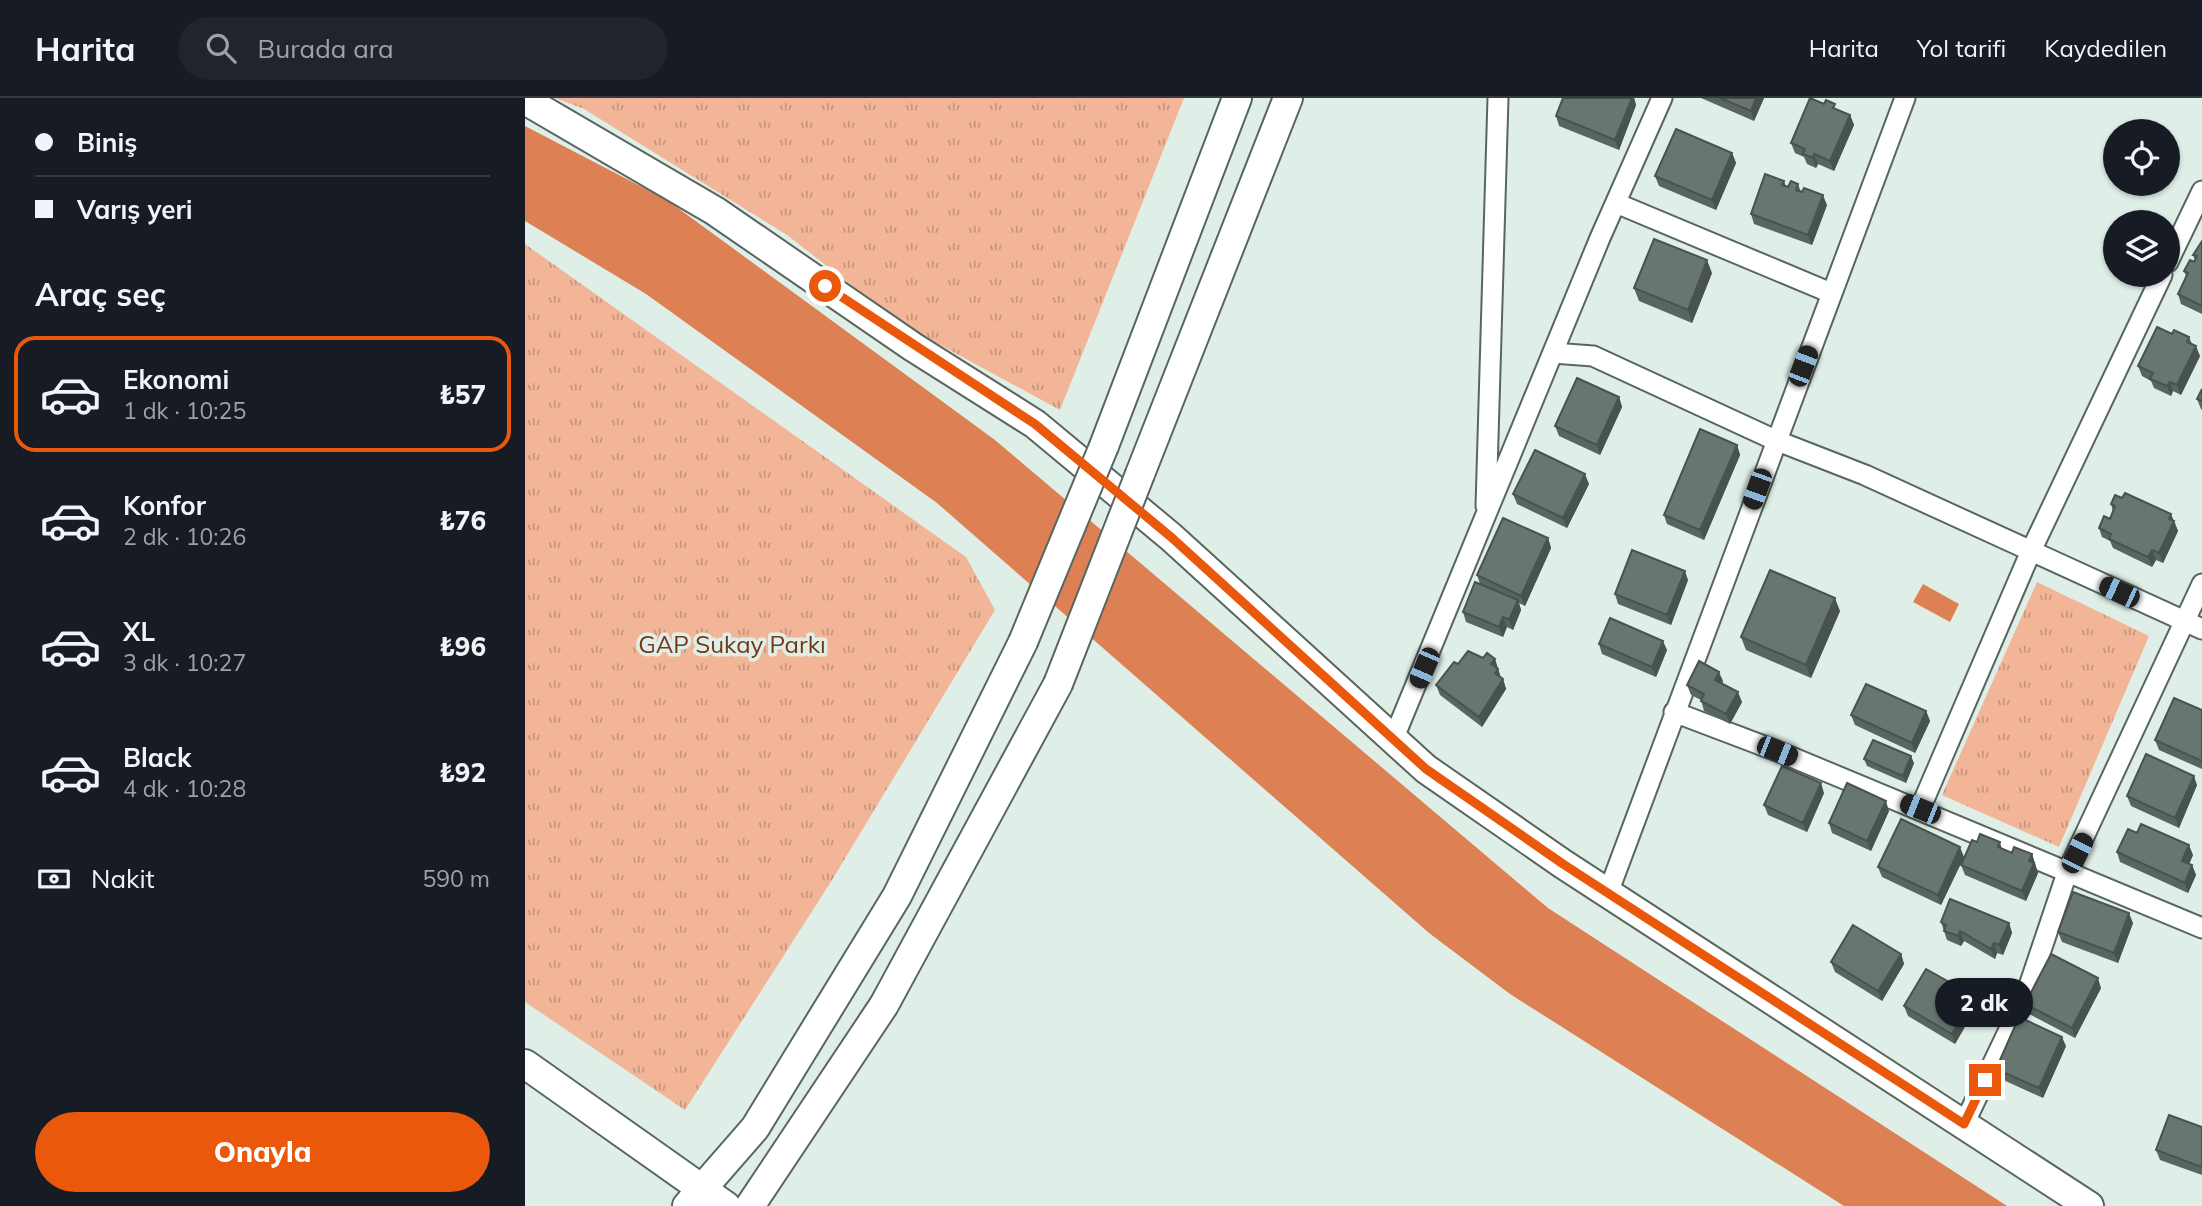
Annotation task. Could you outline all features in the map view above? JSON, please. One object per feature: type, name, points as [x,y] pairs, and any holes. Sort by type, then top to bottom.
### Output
[{"type":"main road","points":[[695,1197],[755,1128],[897,896],[1023,642],[1104,446],[1237,98]]},
{"type":"main road","points":[[750,1206],[884,1005],[1058,684],[1288,98]]},
{"type":"main road","points":[[525,100],[715,211],[913,347],[1035,424],[1171,537],[1426,769],[1608,893],[2089,1206]]},
{"type":"main road","points":[[525,1064],[695,1197],[726,1206]]},
{"type":"street","points":[[1486,518],[1498,98]]},
{"type":"street","points":[[1393,740],[1662,98]]},
{"type":"street","points":[[1608,893],[1905,98]]},
{"type":"street","points":[[2180,237],[2202,191]]},
{"type":"street","points":[[1616,203],[1831,293]]},
{"type":"street","points":[[1920,809],[2031,551],[2156,287]]},
{"type":"street","points":[[1553,353],[1593,356],[1775,440],[1865,475],[2193,626]]},
{"type":"street","points":[[1964,1124],[2027,992],[2067,873],[2193,626],[2202,584]]},
{"type":"street","points":[[1674,712],[1920,809],[2202,928]]},
{"type":"green space","points":[[555,98],[1184,98],[1060,410],[900,323],[787,235],[584,109]]},
{"type":"green space","name":"GAP Sukay Parkı","points":[[525,244],[966,557],[995,610],[832,880],[685,1110],[525,1002]]},
{"type":"green space","points":[[2037,582],[2149,636],[2059,847],[1942,795]]},
{"type":"shaded area","points":[[525,126],[667,200],[995,440],[1548,908],[2007,1206],[1844,1206],[1510,994],[1429,933],[937,503],[646,294],[525,221]]},
{"type":"shaded area","points":[[1923,584],[1959,604],[1950,622],[1913,602]]},
{"type":"building","points":[[1563,98],[1632,98],[1615,140],[1556,116]]},
{"type":"building","points":[[1720,98],[1756,98],[1751,111]]},
{"type":"building","points":[[1810,98],[1824,104],[1826,100],[1835,104],[1833,108],[1850,115],[1830,161],[1814,154],[1813,158],[1803,154],[1805,149],[1791,143]]},
{"type":"building","points":[[1676,129],[1732,153],[1712,200],[1655,176]]},
{"type":"building","points":[[1765,174],[1784,181],[1782,185],[1788,187],[1791,181],[1798,184],[1796,190],[1802,192],[1804,188],[1823,195],[1808,235],[1751,214]]},
{"type":"building","points":[[1654,239],[1707,260],[1688,310],[1634,288]]},
{"type":"building","points":[[2202,241],[2202,306],[2178,294],[2188,273],[2184,271],[2190,260],[2194,262],[2197,256],[2193,255]]},
{"type":"building","points":[[2157,327],[2172,334],[2174,330],[2189,337],[2187,342],[2196,346],[2177,385],[2170,382],[2167,386],[2150,379],[2153,373],[2138,366]]},
{"type":"building","points":[[1577,378],[1619,397],[1597,445],[1555,426]]},
{"type":"building","points":[[1700,429],[1737,445],[1700,530],[1664,515]]},
{"type":"building","points":[[1535,450],[1585,474],[1563,518],[1513,494]]},
{"type":"building","points":[[2125,493],[2171,514],[2169,519],[2174,521],[2159,553],[2152,550],[2148,557],[2109,539],[2111,534],[2099,528],[2104,516],[2110,519],[2115,506],[2111,504],[2115,495],[2122,498]]},
{"type":"building","points":[[1503,518],[1548,538],[1521,596],[1477,575]]},
{"type":"building","points":[[1632,550],[1685,571],[1667,615],[1615,594]]},
{"type":"building","points":[[1770,570],[1835,598],[1806,665],[1741,637]]},
{"type":"building","points":[[1475,582],[1518,600],[1509,620],[1503,617],[1499,627],[1463,612]]},
{"type":"building","points":[[1610,618],[1663,641],[1652,667],[1599,644]]},
{"type":"building","points":[[1468,651],[1483,658],[1487,653],[1495,659],[1491,664],[1498,669],[1495,673],[1503,679],[1479,717],[1436,685],[1454,662],[1458,664]]},
{"type":"building","points":[[1699,661],[1719,672],[1715,680],[1738,692],[1726,714],[1701,701],[1704,694],[1687,685]]},
{"type":"building","points":[[1866,684],[1926,711],[1912,743],[1851,715]]},
{"type":"building","points":[[2174,698],[2202,710],[2202,761],[2155,740]]},
{"type":"building","points":[[1873,740],[1911,756],[1903,776],[1864,759]]},
{"type":"building","points":[[2146,754],[2194,776],[2175,818],[2127,796]]},
{"type":"building","points":[[1782,766],[1821,783],[1803,823],[1764,805]]},
{"type":"building","points":[[1847,783],[1886,801],[1867,841],[1829,823]]},
{"type":"building","points":[[1901,819],[1960,847],[1938,895],[1878,867]]},
{"type":"building","points":[[2141,824],[2189,845],[2182,861],[2192,865],[2185,883],[2117,852],[2128,829],[2137,833]]},
{"type":"building","points":[[1980,834],[2000,842],[1998,847],[2012,853],[2014,847],[2032,854],[2029,861],[2034,863],[2022,891],[1961,865],[1972,840],[1977,842]]},
{"type":"building","points":[[2073,892],[2129,913],[2114,953],[2058,932]]},
{"type":"building","points":[[1950,899],[2009,923],[1999,945],[1994,943],[1991,949],[1960,931],[1958,936],[1944,931],[1946,925],[1941,922]]},
{"type":"building","points":[[1853,925],[1901,954],[1878,991],[1831,962]]},
{"type":"building","points":[[2051,954],[2098,978],[2072,1028],[2025,1004]]},
{"type":"building","points":[[1926,969],[1974,996],[1952,1034],[1904,1006]]},
{"type":"building","points":[[2019,1017],[2062,1037],[2039,1088],[1996,1069]]},
{"type":"building","points":[[2169,1115],[2202,1127],[2202,1167],[2156,1150]]},
{"type":"route","points":[[825,286],[913,347],[1035,424],[1171,537],[1426,769],[1563,864],[1964,1124],[1985,1080]]}]
